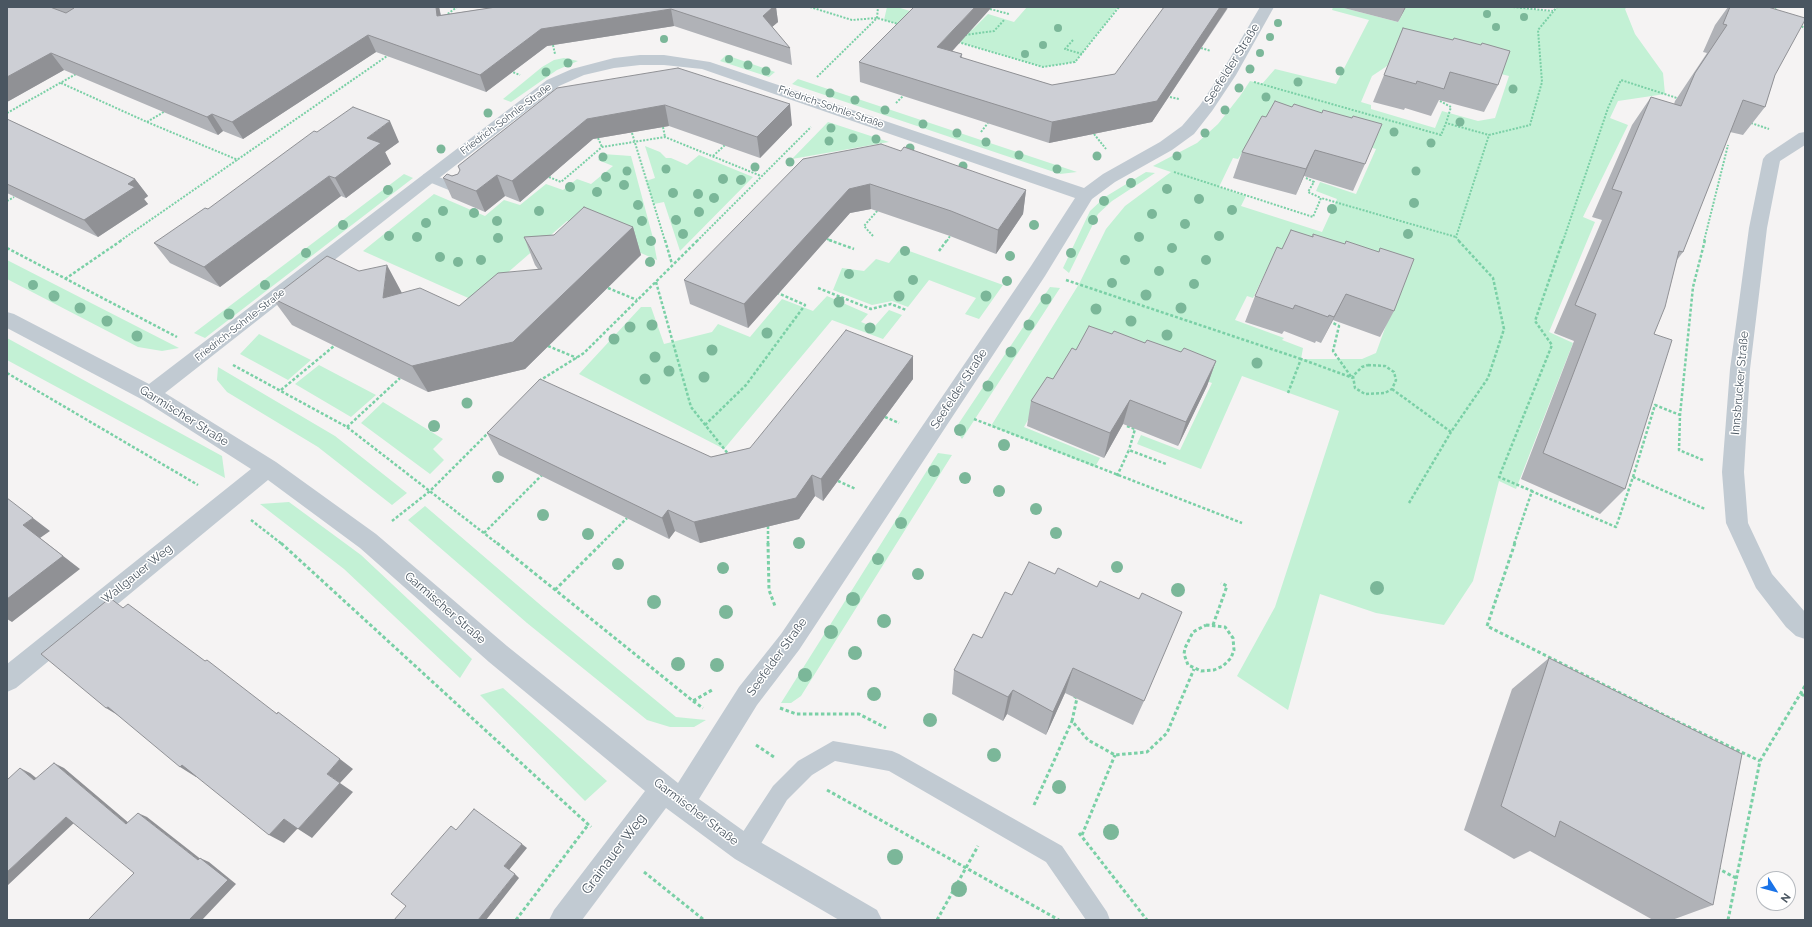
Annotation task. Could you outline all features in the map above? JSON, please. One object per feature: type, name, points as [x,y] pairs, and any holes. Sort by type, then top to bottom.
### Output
[{"type":"street","name":"Seefelder Straße","points":[[672,795],[728,726],[748,696],[790,642],[947,409],[1086,195],[1109,178],[1166,146],[1188,130],[1206,108],[1228,75],[1267,7]]},
{"type":"street","name":"Friedrich-Sohnle-Straße","points":[[150,394],[429,177],[553,83],[578,72],[614,63],[640,60],[664,60],[704,65],[1086,195]]},
{"type":"street","name":"Innsbrucker Straße","points":[[1802,138],[1772,159],[1758,228],[1740,369],[1733,472],[1737,522],[1764,581],[1795,619],[1805,628]]},
{"type":"street","name":"Garmischer Straße","points":[[7,319],[150,394],[268,468],[368,541],[498,654],[672,795],[745,849],[867,920]]},
{"type":"street","name":"Wallgauer Weg","points":[[7,680],[268,468]]},
{"type":"street","name":"Grainauer Weg","points":[[564,920],[616,850],[672,795]]},
{"type":"lane","points":[[429,177],[461,191]]},
{"type":"lane","points":[[745,849],[780,793],[805,768],[833,751],[892,761],[1054,854],[1099,920]]},
{"type":"path","points":[[444,16],[457,7]]},
{"type":"path","points":[[810,7],[852,20],[877,18],[899,25]]},
{"type":"path","points":[[956,42],[1043,66],[1075,62],[1119,7]]},
{"type":"path","points":[[1513,7],[1553,12]]},
{"type":"path","points":[[1446,123],[1489,135],[1530,125],[1542,82],[1538,30],[1556,7]]},
{"type":"path","points":[[1772,7],[1779,12]]},
{"type":"path","points":[[990,9],[1009,14]]},
{"type":"path","points":[[964,35],[994,31],[1004,19]]},
{"type":"path","points":[[1798,24],[1805,29]]},
{"type":"path","points":[[1073,40],[1065,49],[1082,54]]},
{"type":"path","points":[[553,45],[556,57]]},
{"type":"path","points":[[65,279],[393,52]]},
{"type":"path","points":[[7,113],[80,71]]},
{"type":"path","points":[[509,71],[526,77]]},
{"type":"path","points":[[1228,75],[1441,135],[1451,107],[1440,101]]},
{"type":"path","points":[[1680,415],[1655,405],[1616,526],[1499,477],[1552,345],[1535,321],[1608,108],[1621,80],[1686,101]]},
{"type":"path","points":[[60,82],[147,122],[238,160]]},
{"type":"path","points":[[893,107],[903,96]]},
{"type":"path","points":[[537,384],[542,378],[584,353],[831,107]]},
{"type":"path","points":[[147,122],[167,110]]},
{"type":"path","points":[[1749,122],[1802,138]]},
{"type":"path","points":[[978,135],[988,123]]},
{"type":"path","points":[[663,127],[665,137]]},
{"type":"path","points":[[632,133],[672,264]]},
{"type":"path","points":[[1456,237],[1489,135]]},
{"type":"path","points":[[549,177],[561,182],[602,147],[665,137],[761,176]]},
{"type":"path","points":[[598,138],[602,147]]},
{"type":"path","points":[[1728,145],[1693,287],[1680,415],[1679,450],[1733,472]]},
{"type":"path","points":[[713,156],[725,146]]},
{"type":"path","points":[[1139,161],[1314,217],[1321,198]]},
{"type":"path","points":[[1306,178],[1314,182],[1308,192],[1321,198],[1456,237],[1492,278],[1504,329],[1488,378],[1451,432],[1409,503]]},
{"type":"path","points":[[7,201],[14,197]]},
{"type":"path","points":[[873,236],[864,226],[878,210]]},
{"type":"path","points":[[939,251],[950,236]]},
{"type":"path","points":[[827,239],[854,249]]},
{"type":"path","points":[[7,248],[207,351],[347,427],[484,533],[693,701],[728,726],[799,774],[1059,920]]},
{"type":"path","points":[[1038,271],[1353,378]]},
{"type":"path","points":[[656,282],[691,407],[734,460]]},
{"type":"path","points":[[608,288],[637,300]]},
{"type":"path","points":[[818,288],[871,309],[892,304],[906,310]]},
{"type":"path","points":[[705,424],[746,385],[805,305],[778,293]]},
{"type":"path","points":[[1328,320],[1339,326],[1333,351],[1353,378],[1355,388],[1365,394],[1385,393],[1392,389],[1395,384],[1396,376],[1390,368],[1374,365],[1362,367],[1353,378]]},
{"type":"path","points":[[281,390],[334,346]]},
{"type":"path","points":[[548,346],[577,358]]},
{"type":"path","points":[[1288,393],[1300,359]]},
{"type":"path","points":[[7,373],[226,501],[290,550],[588,825],[616,850],[704,920]]},
{"type":"path","points":[[347,427],[400,378]]},
{"type":"path","points":[[1392,389],[1451,432]]},
{"type":"path","points":[[947,409],[1117,476],[1242,523]]},
{"type":"path","points":[[1117,476],[1130,450],[1135,429],[1125,425]]},
{"type":"path","points":[[368,541],[430,491],[494,427]]},
{"type":"path","points":[[1130,450],[1166,464]]},
{"type":"path","points":[[484,533],[542,475]]},
{"type":"path","points":[[1633,477],[1737,522]]},
{"type":"path","points":[[1529,490],[1532,491],[1487,626],[1672,719],[1760,760]]},
{"type":"path","points":[[555,590],[627,518]]},
{"type":"path","points":[[768,526],[769,590],[790,642]]},
{"type":"path","points":[[1213,625],[1227,586],[1221,583]]},
{"type":"path","points":[[1213,625],[1225,627],[1230,632],[1234,644],[1231,658],[1223,666],[1214,670],[1201,671],[1194,669],[1188,665],[1184,654],[1188,640],[1193,632],[1199,628],[1213,625]]},
{"type":"path","points":[[1072,721],[1088,740],[1115,755],[1147,752],[1167,734],[1194,669]]},
{"type":"path","points":[[1728,920],[1760,760],[1805,686]]},
{"type":"path","points":[[693,701],[718,687],[748,696],[796,714],[859,714],[893,731]]},
{"type":"path","points":[[1034,805],[1072,721],[1077,698],[1070,692]]},
{"type":"path","points":[[1801,694],[1805,696]]},
{"type":"path","points":[[1082,835],[1115,755]]},
{"type":"path","points":[[1028,802],[1040,809]]},
{"type":"path","points":[[937,920],[993,819]]},
{"type":"path","points":[[516,920],[588,825]]},
{"type":"path","points":[[1076,831],[1082,835],[1105,868],[1147,920]]},
{"type":"path","points":[[1716,867],[1736,878]]},
{"type":"green space","points":[[887,7],[897,7],[972,30],[988,14],[1014,22],[1027,7],[1118,7],[1075,62],[1043,67],[884,20]]},
{"type":"green space","points":[[1333,7],[1340,7],[1398,22],[1403,13],[1378,7],[1513,7],[1553,12],[1557,7],[1627,7],[1625,9],[1635,34],[1663,73],[1665,94],[1618,101],[1610,118],[1628,125],[1583,217],[1595,222],[1549,332],[1573,343],[1516,489],[1499,481],[1473,581],[1444,625],[1376,613],[1320,594],[1288,710],[1237,676],[1275,607],[1339,411],[1242,376],[1201,469],[1137,444],[1141,435],[1180,450],[1212,383],[1173,369],[1040,398],[1024,427],[1100,458],[1095,467],[991,426],[1079,284],[1106,229],[1125,206],[1171,172],[1153,166],[1197,143],[1218,124],[1250,81],[1262,84],[1275,69],[1336,84],[1369,20],[1332,10]],"holes":[[[1396,50],[1429,56],[1509,76],[1495,118],[1478,121],[1442,111],[1435,128],[1371,109],[1371,105],[1361,102],[1372,76],[1387,66]],[[1335,137],[1376,149],[1356,194],[1320,182],[1316,191],[1337,199],[1322,232],[1241,206],[1246,196],[1219,187],[1233,158],[1238,159],[1251,139]],[[1266,271],[1401,284],[1376,353],[1362,359],[1301,359],[1303,348],[1282,340],[1284,338],[1235,320],[1247,296],[1253,298]]]},
{"type":"green space","points":[[726,55],[775,72],[769,77],[720,61]]},
{"type":"green space","points":[[564,58],[578,61],[557,70],[511,102],[503,99],[542,67],[554,60]]},
{"type":"green space","points":[[798,79],[1077,172],[1060,174],[792,84]]},
{"type":"green space","points":[[828,122],[889,142],[792,159]]},
{"type":"green space","points":[[645,146],[660,152],[666,158],[671,158],[687,165],[699,155],[753,177],[680,251],[664,202],[654,204],[646,181],[655,178]]},
{"type":"green space","points":[[603,154],[631,156],[653,238],[657,260],[567,221],[475,301],[363,251],[434,194],[485,216],[504,200],[520,205],[546,184],[563,190],[577,179],[591,184],[613,166],[598,160]]},
{"type":"green space","points":[[1146,172],[1155,173],[1112,201],[1098,214],[1069,273],[1063,268],[1090,211],[1105,197]]},
{"type":"green space","points":[[404,174],[413,178],[205,338],[194,333]]},
{"type":"green space","points":[[901,248],[1003,285],[979,319],[965,314],[976,298],[929,280],[908,307],[892,301],[872,305],[833,290],[842,268],[864,271],[876,259],[889,263]]},
{"type":"green space","points":[[7,260],[179,348],[162,351],[138,347],[7,279]]},
{"type":"green space","points":[[1050,287],[1060,288],[962,439],[955,429]]},
{"type":"green space","points":[[827,296],[868,314],[861,322],[874,327],[889,310],[902,315],[883,339],[832,320],[724,449],[579,374],[641,307],[651,307],[664,344],[712,332],[718,324],[750,337],[782,299],[813,311]]},
{"type":"green space","points":[[259,334],[311,360],[288,380],[240,354]]},
{"type":"green space","points":[[7,338],[222,456],[225,478],[7,360]]},
{"type":"green space","points":[[319,365],[376,395],[351,417],[295,384]]},
{"type":"green space","points":[[218,367],[335,436],[407,493],[392,505],[318,447],[227,392],[217,380]]},
{"type":"green space","points":[[383,402],[443,439],[433,449],[444,460],[430,474],[361,423]]},
{"type":"green space","points":[[938,453],[952,455],[801,696],[791,703],[781,703]]},
{"type":"green space","points":[[289,502],[361,555],[472,659],[460,678],[344,569],[260,504]]},
{"type":"green space","points":[[425,506],[544,608],[676,717],[706,720],[694,727],[670,727],[647,720],[527,623],[408,520]]},
{"type":"green space","points":[[503,688],[607,781],[585,801],[480,695]]},
{"type":"building","points":[[7,7],[50,7],[66,13],[74,8],[72,7],[436,7],[437,16],[496,7],[773,7],[763,16],[790,48],[671,9],[541,29],[480,75],[368,35],[232,122],[212,114],[207,117],[51,53],[7,77]]},
{"type":"building","points":[[914,7],[975,7],[937,47],[962,54],[960,57],[1052,85],[1115,74],[1164,7],[1220,7],[1157,101],[1052,122],[859,62]]},
{"type":"building","points":[[1730,7],[1768,7],[1805,18],[1805,20],[1775,75],[1765,107],[1743,100],[1683,252],[1679,251],[1665,307],[1654,334],[1672,340],[1625,489],[1543,453],[1596,314],[1575,305],[1622,192],[1612,189],[1651,97],[1681,106],[1695,73],[1727,25],[1723,24]]},
{"type":"building","points":[[1403,28],[1453,40],[1454,38],[1481,45],[1482,43],[1510,51],[1498,85],[1450,72],[1444,89],[1417,81],[1416,84],[1384,75]]},
{"type":"building","points":[[678,68],[790,104],[757,137],[665,105],[587,119],[512,181],[497,175],[476,191],[443,178],[447,174],[452,176],[458,174],[460,170],[458,166],[557,88]]},
{"type":"building","points":[[1275,101],[1292,107],[1294,104],[1322,113],[1323,110],[1382,124],[1365,164],[1315,150],[1306,169],[1242,152],[1262,116],[1266,117]]},
{"type":"building","points":[[353,107],[390,121],[367,138],[381,143],[335,178],[329,176],[204,267],[154,243],[205,208],[208,209],[314,131],[317,132]]},
{"type":"building","points":[[7,119],[135,179],[128,184],[135,187],[84,220],[7,184]]},
{"type":"building","points":[[881,144],[901,151],[904,147],[1026,190],[998,230],[951,211],[870,184],[849,189],[744,304],[684,280],[803,159]]},
{"type":"building","points":[[584,207],[633,227],[513,342],[412,366],[272,298],[327,256],[359,271],[387,265],[383,298],[420,288],[459,306],[498,273],[542,269],[524,237],[554,235]]},
{"type":"building","points":[[1291,230],[1313,237],[1313,234],[1345,244],[1346,241],[1379,252],[1380,248],[1414,259],[1394,311],[1346,294],[1334,317],[1329,315],[1328,317],[1295,305],[1293,309],[1255,296],[1277,247],[1282,249]]},
{"type":"building","points":[[1089,326],[1112,334],[1114,331],[1145,343],[1147,340],[1181,352],[1184,348],[1216,361],[1186,422],[1130,400],[1110,433],[1031,401],[1047,377],[1053,379],[1072,348],[1076,350]]},
{"type":"building","points":[[846,330],[913,356],[821,479],[812,475],[796,498],[694,522],[668,510],[662,518],[487,433],[540,379],[711,457],[750,448]]},
{"type":"building","points":[[7,498],[33,518],[23,525],[63,556],[7,599]]},
{"type":"building","points":[[1029,562],[1055,574],[1058,568],[1097,587],[1100,581],[1139,599],[1142,593],[1182,612],[1144,701],[1073,668],[1053,712],[1013,690],[1008,697],[954,670],[973,634],[982,638],[1005,592],[1012,595]]},
{"type":"building","points":[[110,598],[123,608],[128,604],[205,661],[207,660],[277,714],[278,712],[340,759],[327,774],[340,783],[298,829],[284,819],[269,835],[182,765],[180,767],[41,654]]},
{"type":"building","points":[[1549,658],[1742,754],[1713,905],[1560,821],[1555,837],[1501,806]]},
{"type":"building","points":[[54,763],[126,824],[138,813],[198,860],[200,858],[228,880],[189,920],[88,920],[134,873],[66,817],[7,872],[7,780],[20,768],[34,780]]},
{"type":"building","points":[[474,809],[522,844],[504,866],[515,874],[478,920],[394,920],[406,906],[391,894],[451,826],[456,830]]}]
